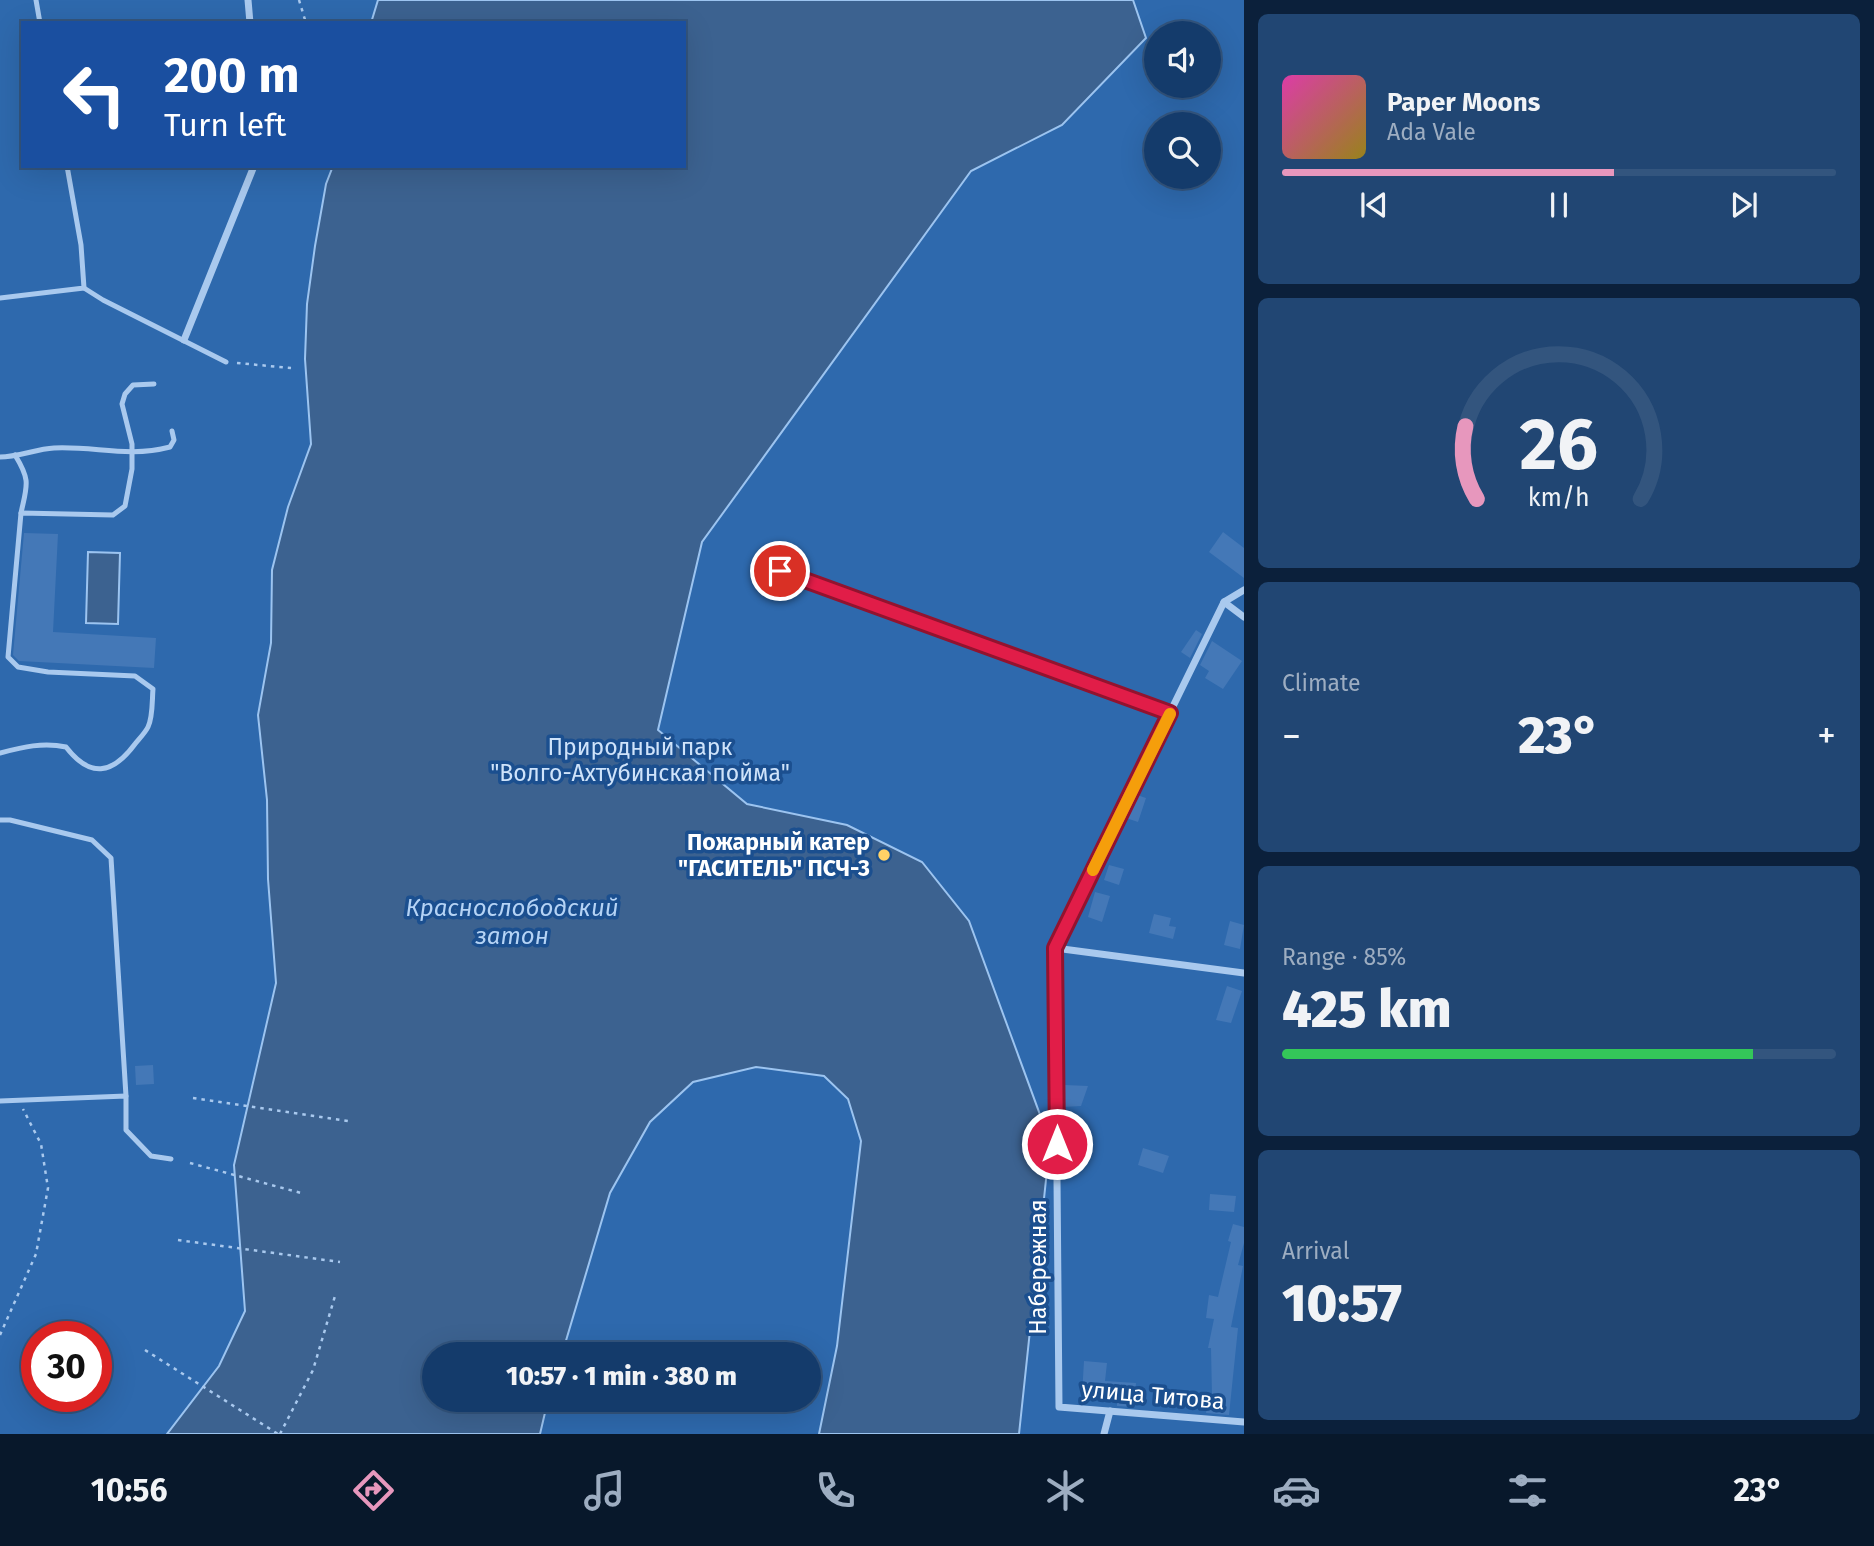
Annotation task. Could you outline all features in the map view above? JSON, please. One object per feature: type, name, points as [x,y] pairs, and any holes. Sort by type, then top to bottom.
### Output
[{"type":"street","points":[[248,0],[250,21]]},
{"type":"street","points":[[184,340],[253,168]]},
{"type":"street","points":[[1244,590],[1224,602],[1244,617]]},
{"type":"street","name":"Набережная","points":[[1059,1406],[1055,948],[1224,602]]},
{"type":"street","points":[[1055,948],[1244,973]]},
{"type":"street","name":"улица Титова","points":[[1059,1406],[1244,1422]]},
{"type":"street","points":[[1104,1434],[1110,1411]]},
{"type":"lane","points":[[36,0],[40,21]]},
{"type":"lane","points":[[66,168],[81,245],[84,288]]},
{"type":"lane","points":[[0,298],[84,288],[226,362]]},
{"type":"lane","points":[[21,513],[113,515],[125,506],[132,469],[132,444],[122,404],[125,394],[133,385],[154,384]]},
{"type":"lane","points":[[0,457],[55,448],[132,453],[170,447],[174,440],[172,431]]},
{"type":"lane","points":[[0,753],[24,746],[51,744],[66,747],[77,761],[87,768],[105,770],[126,756],[149,725],[153,689],[135,676],[48,672],[18,667],[8,656],[21,513],[28,482],[15,455]]},
{"type":"lane","points":[[780,571],[1170,713]]},
{"type":"lane","points":[[0,820],[10,820],[92,840],[111,858],[126,1130],[151,1156],[171,1158]]},
{"type":"lane","points":[[0,1101],[125,1096]]},
{"type":"path","points":[[299,0],[305,21]]},
{"type":"path","points":[[226,362],[290,368]]},
{"type":"path","points":[[193,1098],[348,1121]]},
{"type":"path","points":[[0,1335],[36,1254],[48,1188],[41,1144],[19,1100]]},
{"type":"path","points":[[190,1163],[301,1193]]},
{"type":"path","points":[[178,1240],[340,1262]]},
{"type":"path","points":[[145,1350],[279,1434],[313,1370],[335,1296]]},
{"type":"green space","name":"Природный парк \"Волго-Ахтубинская пойма\"","points":[[0,0],[1244,0],[1244,1434],[0,1434]]},
{"type":"water","name":"Краснослободский затон","points":[[378,0],[1133,0],[1144,32],[1144,40],[1062,125],[971,171],[702,542],[658,730],[747,804],[847,825],[922,862],[969,921],[1050,1142],[1019,1434],[819,1434],[837,1346],[861,1141],[848,1099],[824,1076],[756,1067],[693,1082],[650,1122],[610,1193],[566,1342],[422,1342],[422,1412],[545,1412],[540,1434],[167,1434],[219,1366],[245,1311],[234,1165],[276,983],[268,879],[267,800],[258,715],[271,643],[272,570],[288,507],[311,444],[305,359],[307,304],[326,184],[332,168],[686,168],[686,21],[372,21]]},
{"type":"water","points":[[88,552],[120,553],[118,624],[86,623]]},
{"type":"building","points":[[1223,532],[1244,548],[1244,578],[1209,552]]},
{"type":"building","points":[[24,533],[58,534],[53,632],[156,638],[154,668],[19,661],[13,655]]},
{"type":"building","points":[[1196,630],[1202,634],[1190,658],[1181,652]]},
{"type":"building","points":[[1212,641],[1242,661],[1223,689],[1205,678],[1209,671],[1200,665]]},
{"type":"building","points":[[1137,795],[1146,798],[1138,822],[1126,818]]},
{"type":"building","points":[[1109,865],[1124,869],[1119,885],[1104,880]]},
{"type":"building","points":[[1095,892],[1110,896],[1102,922],[1088,917]]},
{"type":"building","points":[[1154,914],[1171,918],[1169,926],[1176,927],[1173,939],[1149,933]]},
{"type":"building","points":[[1230,921],[1244,925],[1240,949],[1224,945]]},
{"type":"building","points":[[1227,986],[1242,991],[1231,1023],[1216,1020]]},
{"type":"building","points":[[153,1065],[154,1084],[136,1085],[135,1066]]},
{"type":"building","points":[[1065,1085],[1088,1086],[1081,1106],[1063,1107]]},
{"type":"building","points":[[1143,1148],[1169,1156],[1163,1173],[1138,1165]]},
{"type":"building","points":[[1210,1194],[1236,1196],[1234,1212],[1209,1210]]},
{"type":"building","points":[[1233,1224],[1244,1227],[1244,1243],[1238,1265],[1243,1266],[1231,1327],[1238,1328],[1229,1415],[1206,1413],[1209,1395],[1212,1396],[1211,1348],[1208,1348],[1214,1319],[1206,1318],[1209,1295],[1218,1297]]},
{"type":"building","points":[[1084,1361],[1107,1363],[1105,1381],[1136,1383],[1134,1407],[1117,1406],[1117,1398],[1082,1395]]},
{"type":"slow traffic","points":[[1093,870],[1170,714]]},
{"type":"place","name":"Пожарный катер \"ГАСИТЕЛЬ\" ПСЧ-3","points":[[884,855]]},
{"type":"route","points":[[780,571],[1170,713],[1055,948],[1057,1144]]}]
